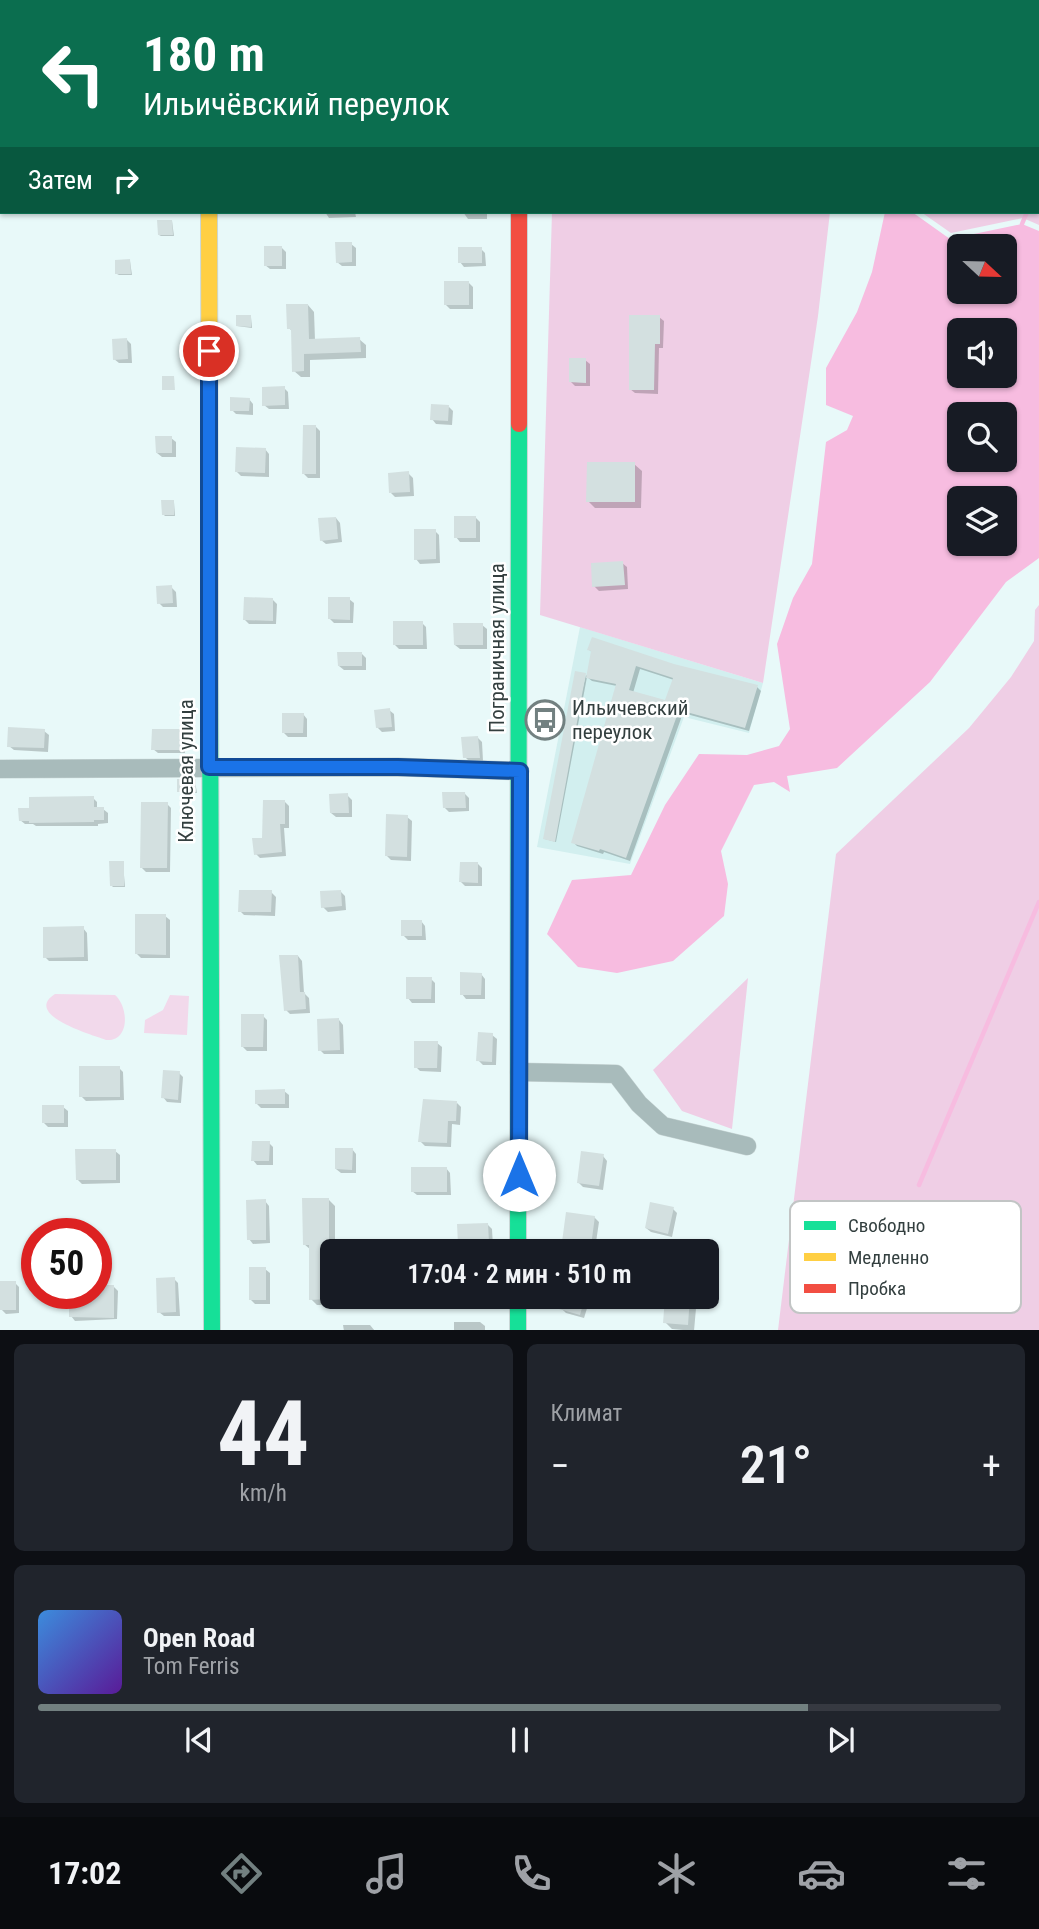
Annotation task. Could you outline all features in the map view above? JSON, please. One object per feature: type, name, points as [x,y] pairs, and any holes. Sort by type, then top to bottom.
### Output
[{"type":"street","name":"Ключевая улица","points":[[209,214],[212,1330]]},
{"type":"street","name":"Пограничная улица","points":[[518,1239],[519,214]]},
{"type":"street","points":[[0,769],[398,767],[520,771]]},
{"type":"street","points":[[519,1072],[616,1074],[639,1104],[663,1126],[747,1146]]},
{"type":"street","points":[[518,1309],[518,1330]]},
{"type":"shaded area","points":[[552,214],[830,214],[818,316],[763,683],[540,615]]},
{"type":"shaded area","points":[[885,214],[915,214],[947,237],[947,304],[1017,304],[1017,234],[974,234],[1022,224],[1039,231],[1039,558],[1006,582],[930,682],[837,768],[787,776],[790,792],[774,782],[754,785],[721,851],[728,884],[724,916],[673,961],[617,973],[578,967],[547,934],[572,880],[631,875],[665,805],[699,754],[747,755],[779,746],[790,729],[777,644],[793,598],[812,564],[826,442],[847,430],[853,416],[826,405],[826,368],[857,312],[872,272]]},
{"type":"shaded area","points":[[924,214],[1039,214],[1039,225],[1023,218],[951,233]]},
{"type":"shaded area","points":[[1039,605],[1039,1330],[778,1330],[790,1232],[790,1313],[1021,1313],[1021,1201],[794,1201],[836,854],[969,728],[1011,677],[1034,641],[1035,610]]},
{"type":"shaded area","points":[[580,627],[763,683],[749,733],[684,717],[630,864],[537,847]]},
{"type":"shaded area","points":[[748,978],[732,1129],[682,1111],[653,1070]]},
{"type":"shaded area","points":[[55,994],[115,995],[120,1000],[125,1015],[123,1030],[114,1039],[106,1040],[63,1023],[47,1009],[47,1002]]},
{"type":"shaded area","points":[[170,995],[189,996],[187,1035],[144,1033],[145,1020],[163,1010]]},
{"type":"building","points":[[157,220],[172,220],[173,235],[158,235]]},
{"type":"building","points":[[335,242],[352,242],[352,262],[336,263]]},
{"type":"building","points":[[264,246],[282,246],[282,266],[264,266]]},
{"type":"building","points":[[458,247],[482,247],[482,263],[458,263]]},
{"type":"building","points":[[130,259],[131,274],[115,274],[115,260]]},
{"type":"building","points":[[444,281],[469,281],[469,305],[444,305]]},
{"type":"building","points":[[286,304],[308,304],[309,339],[360,337],[361,352],[304,354],[304,371],[292,372],[291,329],[287,329]]},
{"type":"building","points":[[236,315],[251,315],[251,327],[236,326]]},
{"type":"building","points":[[629,315],[660,315],[660,344],[655,344],[654,390],[629,390]]},
{"type":"building","points":[[127,338],[128,359],[113,360],[112,339]]},
{"type":"building","points":[[569,358],[586,358],[586,383],[569,382]]},
{"type":"building","points":[[162,376],[174,376],[175,390],[162,390]]},
{"type":"building","points":[[285,386],[285,405],[262,406],[262,387]]},
{"type":"building","points":[[230,397],[250,398],[249,411],[230,411]]},
{"type":"building","points":[[431,404],[449,405],[448,421],[430,420]]},
{"type":"building","points":[[303,425],[316,425],[316,474],[302,474]]},
{"type":"building","points":[[155,436],[172,436],[172,453],[156,453]]},
{"type":"building","points":[[236,447],[266,448],[265,473],[235,472]]},
{"type":"building","points":[[587,462],[635,462],[635,502],[586,502]]},
{"type":"building","points":[[409,471],[410,492],[389,493],[388,473]]},
{"type":"building","points":[[161,500],[174,500],[174,515],[162,515]]},
{"type":"building","points":[[454,516],[476,516],[476,538],[454,538]]},
{"type":"building","points":[[336,517],[338,539],[320,541],[318,518]]},
{"type":"building","points":[[414,529],[436,529],[436,559],[414,560]]},
{"type":"building","points":[[623,561],[625,585],[592,587],[591,563]]},
{"type":"building","points":[[172,585],[173,603],[157,604],[156,586]]},
{"type":"building","points":[[244,597],[273,598],[273,621],[243,620]]},
{"type":"building","points":[[328,597],[350,597],[350,620],[328,619]]},
{"type":"building","points":[[393,621],[423,621],[423,645],[393,645]]},
{"type":"building","points":[[453,623],[483,623],[483,645],[454,645]]},
{"type":"building","points":[[592,637],[674,664],[758,685],[745,728],[679,710],[626,858],[571,843],[616,684],[586,678],[591,651],[587,650]],"holes":[[[636,666],[673,678],[665,700],[629,690]]]},
{"type":"building","points":[[337,652],[362,652],[362,666],[338,666]]},
{"type":"building","points":[[575,671],[586,673],[555,842],[543,839]]},
{"type":"building","points":[[390,708],[392,727],[376,728],[374,710]]},
{"type":"building","points":[[282,713],[304,713],[303,733],[282,733]]},
{"type":"building","points":[[8,727],[45,729],[44,748],[7,747]]},
{"type":"building","points":[[152,729],[181,729],[181,750],[151,750]]},
{"type":"building","points":[[478,736],[480,758],[463,758],[461,737]]},
{"type":"building","points":[[177,779],[196,779],[196,792],[177,792]]},
{"type":"building","points":[[442,792],[465,792],[466,808],[443,808]]},
{"type":"building","points":[[348,793],[349,813],[330,813],[329,794]]},
{"type":"building","points":[[94,796],[94,807],[104,807],[104,820],[29,823],[19,821],[18,808],[29,808],[29,797]]},
{"type":"building","points":[[263,800],[285,800],[285,824],[280,824],[282,852],[254,855],[252,838],[262,838]]},
{"type":"building","points":[[141,802],[168,802],[167,868],[140,868]]},
{"type":"building","points":[[386,814],[408,815],[407,857],[385,856]]},
{"type":"building","points":[[109,861],[124,861],[124,886],[110,886]]},
{"type":"building","points":[[460,862],[478,862],[478,883],[459,882]]},
{"type":"building","points":[[239,890],[272,890],[271,912],[238,912]]},
{"type":"building","points":[[341,890],[342,906],[321,908],[320,891]]},
{"type":"building","points":[[135,914],[166,914],[166,955],[135,954]]},
{"type":"building","points":[[401,920],[422,920],[422,936],[401,936]]},
{"type":"building","points":[[84,926],[84,957],[43,958],[43,927]]},
{"type":"building","points":[[279,955],[298,955],[300,992],[305,992],[306,1009],[284,1011]]},
{"type":"building","points":[[460,972],[482,973],[481,995],[460,995]]},
{"type":"building","points":[[406,977],[432,977],[431,999],[406,999]]},
{"type":"building","points":[[241,1014],[264,1014],[263,1047],[241,1047]]},
{"type":"building","points":[[339,1018],[340,1050],[318,1051],[317,1019]]},
{"type":"building","points":[[478,1032],[493,1033],[492,1062],[476,1061]]},
{"type":"building","points":[[414,1041],[438,1041],[437,1068],[414,1068]]},
{"type":"building","points":[[79,1066],[120,1066],[120,1097],[79,1097]]},
{"type":"building","points":[[163,1070],[180,1071],[178,1100],[161,1098]]},
{"type":"building","points":[[285,1089],[285,1104],[255,1104],[255,1090]]},
{"type":"building","points":[[423,1099],[457,1101],[456,1121],[448,1121],[447,1143],[418,1142]]},
{"type":"building","points":[[42,1105],[64,1105],[64,1123],[42,1123]]},
{"type":"building","points":[[252,1141],[270,1141],[269,1161],[251,1161]]},
{"type":"building","points":[[335,1148],[353,1148],[352,1170],[335,1169]]},
{"type":"building","points":[[75,1149],[116,1149],[116,1180],[76,1180]]},
{"type":"building","points":[[581,1151],[604,1154],[599,1186],[577,1183]]},
{"type":"building","points":[[411,1167],[447,1167],[447,1192],[411,1192]]},
{"type":"building","points":[[302,1198],[329,1198],[329,1239],[320,1239],[320,1299],[309,1300],[309,1245],[303,1245]]},
{"type":"building","points":[[266,1199],[266,1240],[247,1240],[246,1200]]},
{"type":"building","points":[[650,1202],[674,1207],[668,1234],[645,1228]]},
{"type":"building","points":[[566,1212],[595,1216],[592,1239],[562,1239]]},
{"type":"building","points":[[488,1223],[489,1239],[458,1239],[457,1224]]},
{"type":"building","points":[[249,1267],[266,1267],[266,1300],[249,1300]]},
{"type":"building","points":[[175,1277],[176,1312],[157,1313],[156,1278]]},
{"type":"building","points":[[0,1281],[16,1281],[16,1310],[0,1310]]},
{"type":"building","points":[[114,1285],[114,1318],[69,1317],[69,1309],[112,1309]]},
{"type":"building","points":[[559,1309],[582,1309],[580,1315]]},
{"type":"building","points":[[664,1309],[689,1309],[688,1325],[663,1323]]},
{"type":"waterway","points":[[1022,224],[1026,214]]},
{"type":"waterway","points":[[919,1185],[1039,902]]},
{"type":"traffic: fast","points":[[518,1239],[519,424]]},
{"type":"traffic: fast","points":[[210,663],[212,1330]]},
{"type":"traffic: fast","points":[[518,1309],[518,1330]]},
{"type":"traffic: slow","points":[[209,214],[210,663]]},
{"type":"traffic: jam","points":[[519,214],[519,424]]},
{"type":"place","name":"Ильичевский переулок","points":[[545,720]]},
{"type":"route","points":[[209,351],[209,767],[398,767],[520,771],[519,1175]]}]
